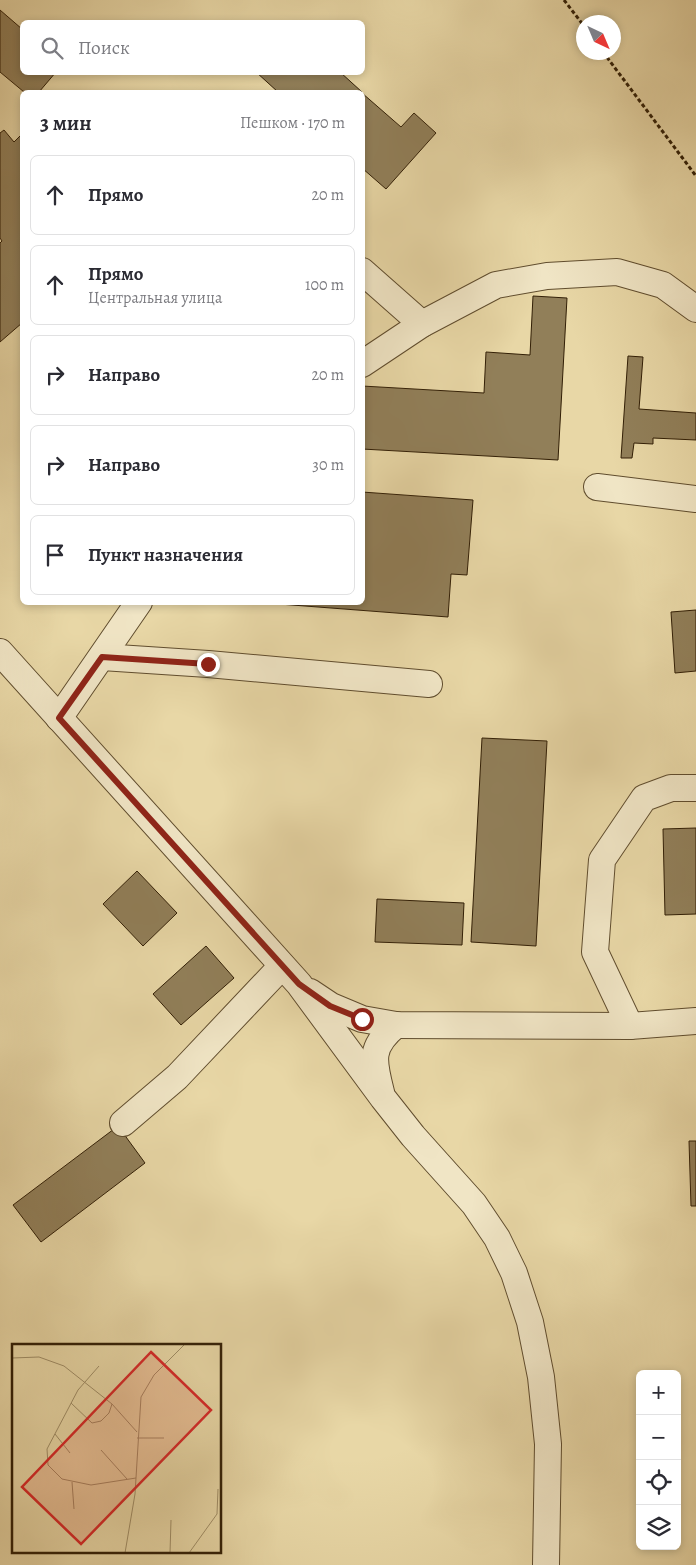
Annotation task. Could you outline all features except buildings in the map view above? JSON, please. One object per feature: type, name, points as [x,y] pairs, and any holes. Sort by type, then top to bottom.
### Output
[{"type":"street","points":[[365,362],[422,324],[496,285],[547,276],[617,272],[663,284],[696,309]]},
{"type":"street","points":[[365,274],[422,324]]},
{"type":"street","points":[[597,487],[696,499]]},
{"type":"street","points":[[59,718],[137,605]]},
{"type":"street","points":[[0,652],[290,975],[383,1098],[413,1136],[474,1204],[497,1238],[514,1273],[530,1322],[541,1377],[548,1444],[546,1565]]},
{"type":"street","points":[[102,657],[208,664],[429,684]]},
{"type":"street","points":[[630,1026],[595,952],[602,860],[644,798],[670,788],[696,788]]},
{"type":"street","points":[[290,975],[330,1006],[362,1019],[396,1025],[630,1026],[696,1021]]},
{"type":"street","points":[[123,1123],[290,975]]},
{"type":"street","points":[[383,1098],[375,1069],[376,1049],[385,1034],[396,1025]]},
{"type":"path","points":[[564,0],[576,16]]},
{"type":"path","points":[[609,60],[696,176]]},
{"type":"route","points":[[208,664],[102,657],[59,718],[299,984],[330,1006],[362,1019]]}]
